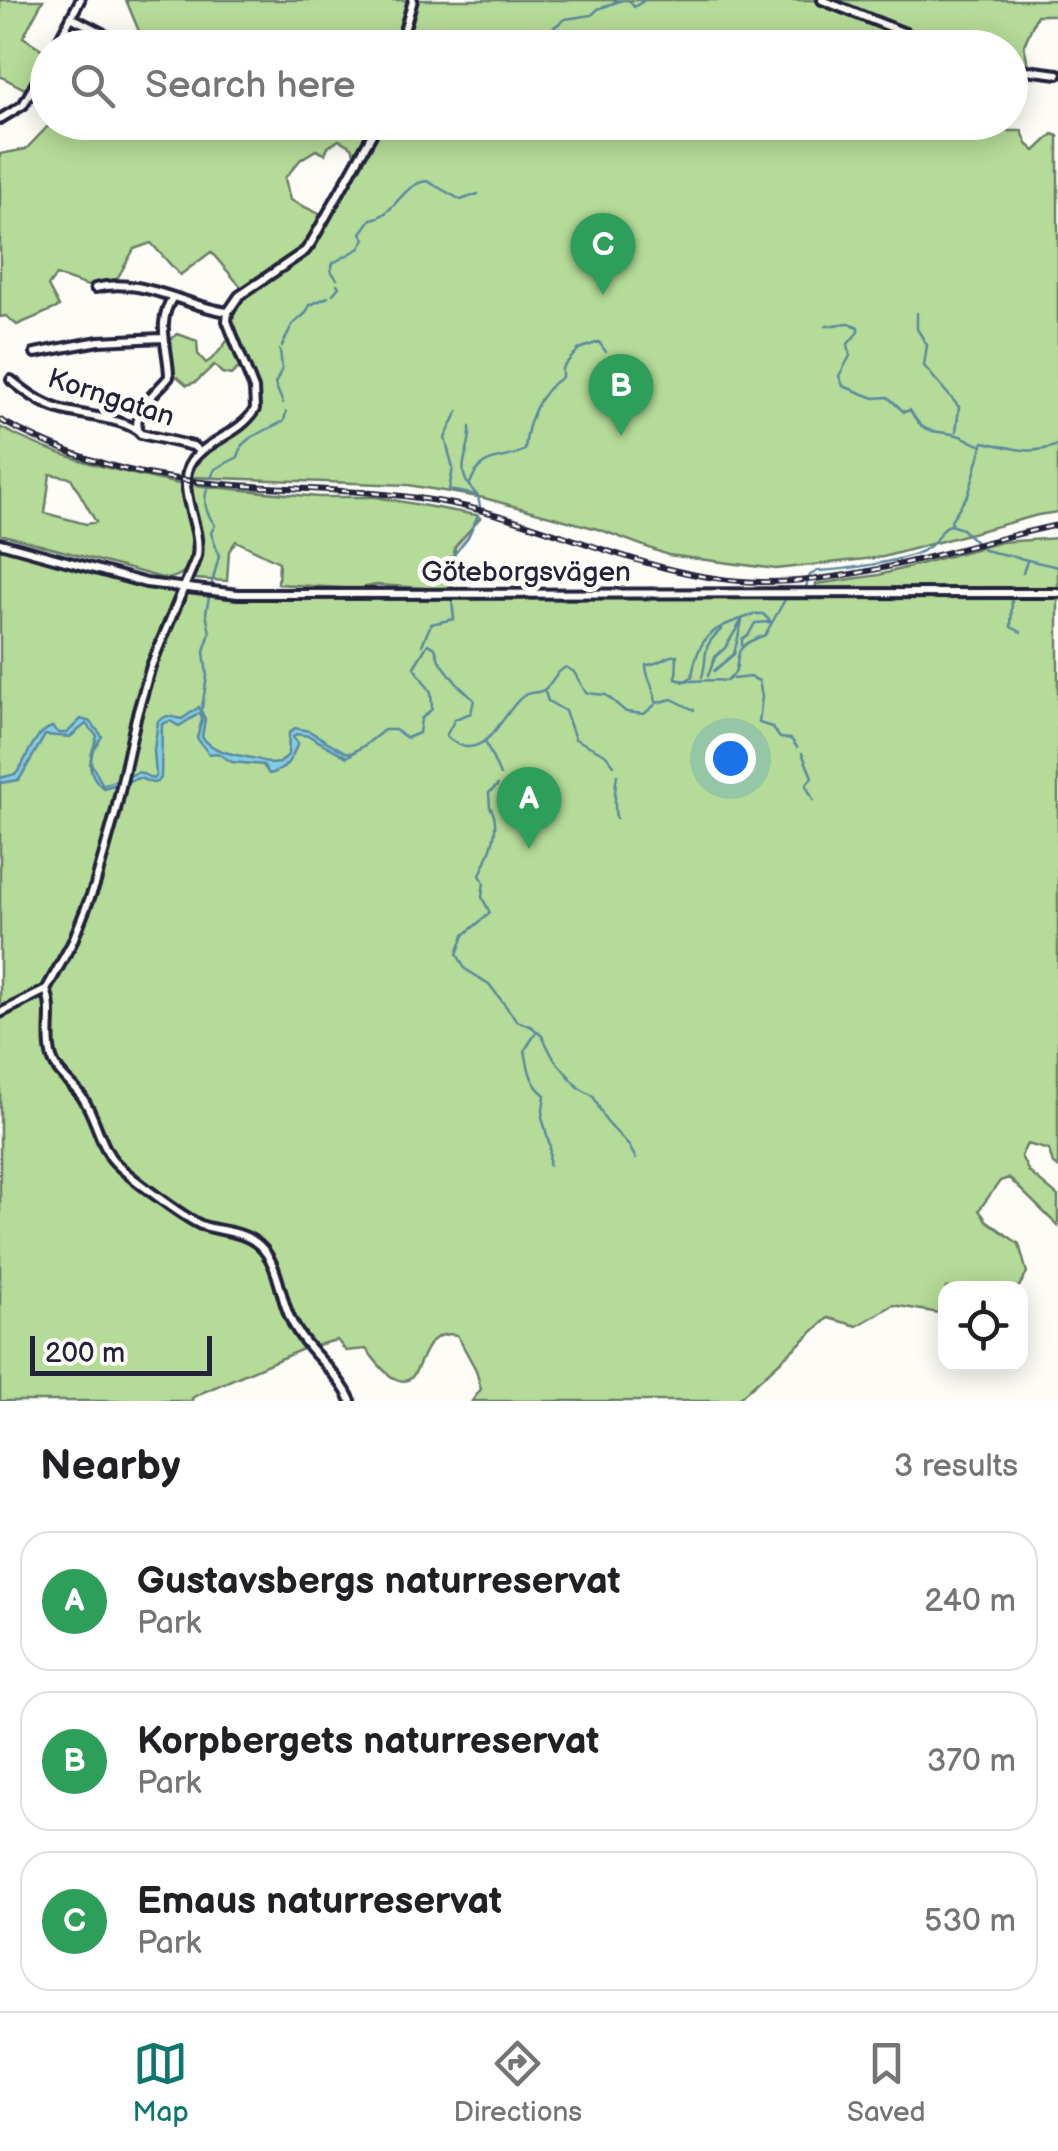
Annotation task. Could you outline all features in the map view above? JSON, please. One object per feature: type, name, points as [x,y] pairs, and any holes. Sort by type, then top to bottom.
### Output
[{"type":"street","points":[[65,30],[80,0]]},
{"type":"street","points":[[405,30],[414,0]]},
{"type":"street","points":[[822,0],[898,30]]},
{"type":"street","points":[[71,18],[94,30]]},
{"type":"street","points":[[1028,70],[1058,74]]},
{"type":"street","points":[[0,119],[23,105],[30,93]]},
{"type":"street","points":[[0,1013],[46,990],[60,969],[88,904],[151,666],[198,548],[186,480],[190,460],[248,420],[256,404],[227,321],[228,312],[239,296],[306,251],[369,140]]},
{"type":"street","points":[[94,288],[129,285],[204,309],[228,312]]},
{"type":"street","points":[[137,428],[142,408],[168,377],[163,338],[165,309],[173,298]]},
{"type":"street","points":[[35,353],[99,341],[163,338]]},
{"type":"street","name":"Korngatan","points":[[11,380],[56,408],[137,428],[141,434],[192,446],[200,452]]},
{"type":"street","name":"Göteborgsvägen","points":[[0,543],[184,590],[281,594],[1058,594]]},
{"type":"street","points":[[46,990],[52,1058],[84,1098],[110,1157],[125,1173],[182,1214],[201,1224],[246,1236],[260,1246],[269,1258],[294,1326],[352,1401]]},
{"type":"green space","points":[[0,0],[43,0],[23,37],[30,42],[30,92],[0,76]]},
{"type":"green space","points":[[126,0],[407,0],[408,4],[401,30],[138,30]]},
{"type":"green space","points":[[413,0],[1058,0],[1058,15],[1037,15],[1028,36],[1028,30],[405,30]]},
{"type":"green space","points":[[1053,134],[1058,136],[1058,512],[883,557],[776,569],[668,555],[601,530],[484,498],[408,485],[190,477],[193,463],[246,425],[253,415],[256,391],[244,363],[231,375],[214,365],[187,385],[173,373],[167,342],[178,334],[197,341],[198,354],[206,363],[235,332],[229,320],[233,307],[247,294],[211,252],[180,275],[151,243],[134,249],[117,279],[88,286],[56,275],[48,286],[59,307],[17,325],[6,316],[0,317],[0,154],[26,149],[35,140],[339,140],[325,154],[316,150],[301,159],[285,178],[290,200],[322,215],[305,247],[262,275],[262,282],[313,246],[372,140],[1025,140],[1035,151]]},
{"type":"green space","points":[[339,140],[366,140],[356,159],[352,147]]},
{"type":"green space","points":[[0,427],[67,456],[184,485],[193,555],[180,575],[166,579],[0,534]],"holes":[[[50,474],[71,478],[96,522],[86,524],[45,513]]]},
{"type":"green space","points":[[191,485],[319,497],[376,497],[476,515],[480,518],[455,547],[451,583],[455,597],[813,597],[816,584],[879,575],[1001,542],[1058,538],[1058,1167],[1053,1164],[1049,1150],[1027,1144],[1021,1156],[1029,1172],[1058,1196],[1058,1226],[1009,1178],[1000,1181],[979,1210],[986,1220],[1019,1244],[1027,1273],[1022,1281],[938,1281],[938,1313],[893,1305],[857,1326],[828,1318],[736,1401],[472,1401],[481,1389],[476,1370],[457,1335],[443,1335],[433,1340],[417,1370],[404,1381],[386,1373],[366,1349],[346,1351],[337,1340],[305,1348],[201,1393],[193,1401],[0,1401],[0,545],[170,589],[200,593],[421,596],[423,588],[278,584],[279,562],[236,541],[229,551],[227,581],[193,579],[202,550]]},
{"type":"water","points":[[199,707],[205,719],[202,737],[209,744],[271,764],[280,763],[288,755],[289,733],[295,728],[309,731],[345,752],[365,745],[347,757],[309,736],[296,734],[293,737],[298,743],[288,763],[269,774],[263,765],[232,762],[217,753],[209,754],[197,738],[200,713],[179,726],[170,721],[162,724],[158,781],[139,778],[103,788],[93,775],[91,763],[103,785],[139,772],[153,779],[156,776],[158,721],[167,716],[182,719]]},
{"type":"water","points":[[81,719],[91,722],[102,736],[92,753],[97,736],[86,724],[70,737],[45,735],[19,780],[0,783],[0,778],[16,774],[45,730],[52,727],[67,733]]},
{"type":"waterway","points":[[550,30],[565,19],[592,15],[622,0]]},
{"type":"waterway","points":[[629,0],[634,7],[645,0]]},
{"type":"waterway","points":[[337,279],[331,271],[333,263],[360,248],[365,239],[361,233],[371,219],[386,212],[418,183],[427,181],[461,200],[478,194]]},
{"type":"waterway","points":[[333,294],[337,284]]},
{"type":"waterway","points":[[282,346],[292,325],[310,305],[328,297]]},
{"type":"waterway","points":[[917,313],[917,329],[927,345],[924,366],[959,407],[956,432]]},
{"type":"waterway","points":[[826,326],[849,323],[858,327],[848,344],[850,356],[839,376],[843,386],[874,398],[888,397],[904,412],[910,410],[925,428],[980,445]]},
{"type":"waterway","points":[[480,507],[478,496],[469,486],[479,468],[525,450],[536,408],[579,349],[599,342],[606,352]]},
{"type":"waterway","points":[[280,350],[282,369],[275,384],[283,403]]},
{"type":"waterway","points":[[458,411],[445,438],[453,468],[449,490],[477,495]]},
{"type":"waterway","points":[[211,478],[215,469],[238,457],[242,445],[250,438],[284,421],[286,412]]},
{"type":"waterway","points":[[469,486],[464,464],[470,427]]},
{"type":"waterway","points":[[952,524],[969,493],[983,442],[1029,450],[1058,445]]},
{"type":"waterway","points":[[208,486],[206,507],[215,525],[211,533],[219,556],[211,587]]},
{"type":"waterway","points":[[451,589],[446,574],[478,515]]},
{"type":"waterway","points":[[791,590],[805,590],[810,575],[818,571],[876,564],[920,552],[950,525],[962,529],[984,550],[1058,567]]},
{"type":"waterway","points":[[1023,573],[1027,561]]},
{"type":"waterway","points":[[364,746],[384,730],[395,730],[407,738],[419,733],[421,719],[432,709],[431,692],[414,667],[428,644],[474,700],[471,713],[455,719],[446,736],[459,745],[471,747],[491,736],[523,696],[545,689],[566,667],[574,672],[586,693],[606,695],[626,712],[644,714],[656,704],[646,665],[677,655],[676,679],[727,681],[743,646],[765,635],[787,596]]},
{"type":"waterway","points":[[202,708],[207,676],[204,651],[210,633],[206,613],[209,597]]},
{"type":"waterway","points":[[1012,599],[1011,627],[1021,632]]},
{"type":"waterway","points":[[422,645],[431,624],[454,619],[452,600]]},
{"type":"waterway","points":[[683,682],[692,677],[699,650],[711,634],[756,614],[763,614],[770,621]]},
{"type":"waterway","points":[[708,676],[715,657],[742,620]]},
{"type":"waterway","points":[[714,671],[734,654],[742,621]]},
{"type":"waterway","points":[[742,646],[742,639],[755,623],[770,622]]},
{"type":"waterway","points":[[702,677],[707,646],[722,629]]},
{"type":"waterway","points":[[733,679],[750,677],[759,681],[759,723],[772,727],[780,738],[791,739],[797,747]]},
{"type":"waterway","points":[[545,692],[548,701],[565,711],[575,739],[605,754],[614,765]]},
{"type":"waterway","points":[[656,703],[672,699],[694,710]]},
{"type":"waterway","points":[[485,741],[500,775]]},
{"type":"waterway","points":[[802,753],[812,777],[806,785],[813,800]]},
{"type":"waterway","points":[[616,818],[617,775]]},
{"type":"waterway","points":[[498,785],[489,793],[495,832],[480,875],[484,882],[482,897],[490,913],[464,935],[457,954],[465,969],[489,984],[517,1021],[542,1036],[554,1059],[579,1088],[593,1096],[606,1121],[636,1159]]},
{"type":"waterway","points":[[537,1031],[525,1050],[533,1080],[545,1095],[542,1117],[550,1146],[549,1165]]},
{"type":"railway","points":[[0,420],[69,452],[142,473],[215,483],[437,501],[518,521],[637,560],[718,579],[760,582],[835,577],[1058,525]]},
{"type":"place","name":"Emaus naturreservat","points":[[603,295]]},
{"type":"place","name":"Korpbergets naturreservat","points":[[621,436]]},
{"type":"place","name":"Gustavsbergs naturreservat","points":[[529,849]]}]
